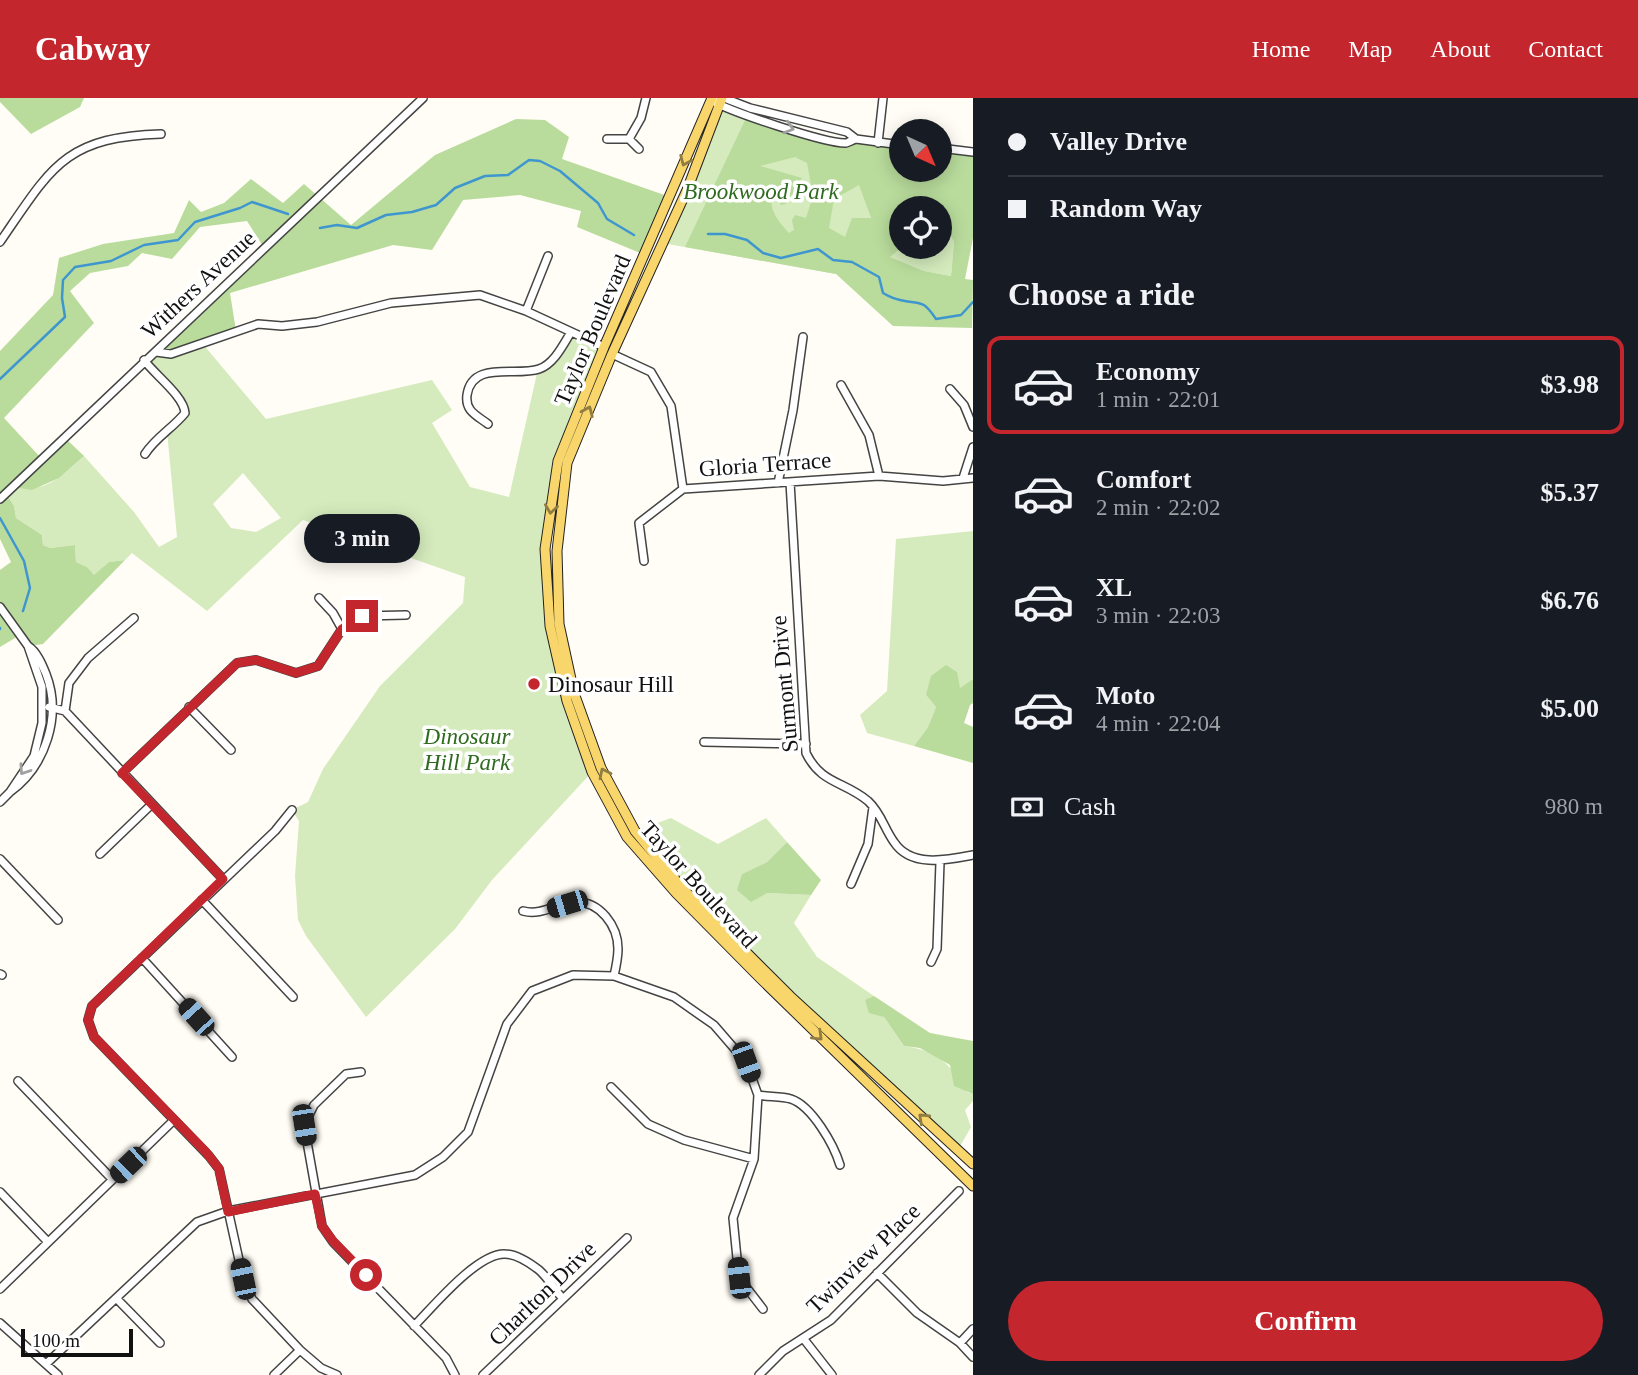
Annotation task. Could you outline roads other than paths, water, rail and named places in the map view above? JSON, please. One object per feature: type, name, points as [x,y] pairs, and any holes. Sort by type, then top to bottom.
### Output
[{"type":"main road","name":"Taylor Boulevard","points":[[716,100],[604,347],[558,461],[545,549],[550,626],[567,701],[592,772],[627,837],[676,893],[760,978],[973,1186]]},
{"type":"main road","name":"Taylor Boulevard","points":[[716,100],[687,190],[612,354],[566,463],[556,551],[559,624],[574,693],[601,768],[635,831],[684,890],[790,996],[973,1164]]},
{"type":"street","name":"Withers Avenue","points":[[0,499],[423,98]]},
{"type":"street","points":[[629,139],[641,118],[646,98]]},
{"type":"street","points":[[878,143],[883,98]]},
{"type":"street","points":[[716,100],[817,137],[846,143],[856,139],[889,144]]},
{"type":"street","points":[[0,242],[60,162],[85,146],[135,134],[161,134]]},
{"type":"street","points":[[607,139],[629,139],[639,149]]},
{"type":"street","points":[[952,149],[973,152]]},
{"type":"street","points":[[527,311],[548,256]]},
{"type":"street","points":[[156,352],[171,354],[258,324],[282,326],[317,322],[391,303],[480,295],[527,311],[604,347]]},
{"type":"street","points":[[488,424],[470,411],[466,403],[468,387],[473,380],[491,372],[538,369],[549,363],[558,353],[571,332]]},
{"type":"street","points":[[778,483],[793,410],[803,337]]},
{"type":"street","name":"Gloria Terrace","points":[[612,354],[651,372],[671,406],[683,489],[879,476],[943,481],[973,478]]},
{"type":"street","points":[[144,360],[185,406],[185,412],[179,421],[152,443],[145,454]]},
{"type":"street","points":[[841,386],[869,435],[879,476]]},
{"type":"street","points":[[950,389],[964,405],[973,427]]},
{"type":"street","points":[[963,478],[973,447]]},
{"type":"street","name":"Surmont Drive","points":[[789,482],[806,752],[813,766],[821,774],[873,807],[883,820],[894,844],[908,855],[940,862],[973,855]]},
{"type":"street","points":[[645,561],[639,523],[683,489]]},
{"type":"street","points":[[318,597],[333,613],[342,629]]},
{"type":"street","points":[[0,607],[28,646],[41,679],[44,706],[40,737],[34,756],[10,792]]},
{"type":"street","points":[[122,773],[237,663],[256,660],[296,673],[318,666],[342,629],[362,616],[406,615]]},
{"type":"street","points":[[65,711],[69,683],[88,658],[134,618]]},
{"type":"street","points":[[0,802],[28,777],[48,738],[53,708],[50,685],[34,650],[28,646]]},
{"type":"street","points":[[44,706],[65,711],[223,879]]},
{"type":"street","points":[[190,707],[231,750]]},
{"type":"street","points":[[704,743],[806,744]]},
{"type":"street","points":[[100,854],[152,804]]},
{"type":"street","points":[[851,884],[868,844],[873,807]]},
{"type":"street","points":[[292,810],[275,831],[92,1006],[88,1020],[94,1037],[219,1169],[243,1279],[252,1299],[300,1350],[321,1368],[337,1375]]},
{"type":"street","points":[[0,859],[58,920]]},
{"type":"street","points":[[930,962],[937,949],[940,862]]},
{"type":"street","points":[[202,900],[293,997]]},
{"type":"street","points":[[523,911],[534,914],[574,902],[590,903],[606,915],[615,933],[618,948],[614,976]]},
{"type":"street","points":[[142,958],[232,1057]]},
{"type":"street","points":[[46,1364],[197,1222],[228,1212],[415,1175],[443,1157],[468,1132],[507,1024],[532,991],[573,975],[614,976],[674,997],[714,1025],[746,1062],[758,1095],[754,1159],[733,1218],[739,1278],[763,1309]]},
{"type":"street","points":[[361,1072],[346,1074],[314,1105],[304,1125],[322,1226],[333,1241],[446,1358],[455,1375]]},
{"type":"street","points":[[18,1081],[113,1179]]},
{"type":"street","points":[[611,1087],[648,1124],[684,1140],[754,1159]]},
{"type":"street","points":[[758,1095],[793,1099],[804,1108],[814,1117],[836,1150],[840,1165]]},
{"type":"street","points":[[0,1289],[174,1120]]},
{"type":"street","name":"Twinview Place","points":[[759,1375],[783,1351],[831,1321],[959,1191]]},
{"type":"street","points":[[0,1192],[47,1241]]},
{"type":"street","name":"Charlton Drive","points":[[483,1375],[627,1238]]},
{"type":"street","points":[[414,1326],[472,1269],[489,1257],[505,1254],[517,1257],[540,1270],[563,1299]]},
{"type":"street","points":[[877,1273],[917,1314],[961,1343],[973,1356]]},
{"type":"street","points":[[117,1299],[160,1343]]},
{"type":"street","points":[[0,1323],[58,1375]]},
{"type":"street","points":[[961,1343],[973,1329]]},
{"type":"street","points":[[803,1338],[832,1375]]},
{"type":"street","points":[[274,1375],[300,1350]]},
{"type":"waterway","points":[[320,228],[337,225],[357,228],[386,215],[412,212],[436,205],[455,188],[485,176],[508,175],[529,160],[540,161],[560,171],[598,203],[607,219],[634,235]]},
{"type":"waterway","points":[[0,379],[65,317],[63,280],[75,267],[111,261],[144,245],[178,240],[195,222],[252,202],[288,214]]},
{"type":"waterway","points":[[708,234],[725,234],[747,240],[763,253],[781,258],[818,249],[833,260],[852,262],[879,277],[883,293],[898,300],[924,305],[936,319],[961,315],[973,302]]},
{"type":"waterway","points":[[0,518],[24,561],[30,588],[23,611]]},
{"type":"place","name":"Dinosaur Hill","points":[[534,684]]},
{"type":"park label","name":"Brookwood Park","points":[[761,191]]},
{"type":"park label","name":"Dinosaur Hill Park","points":[[467,749]]}]
